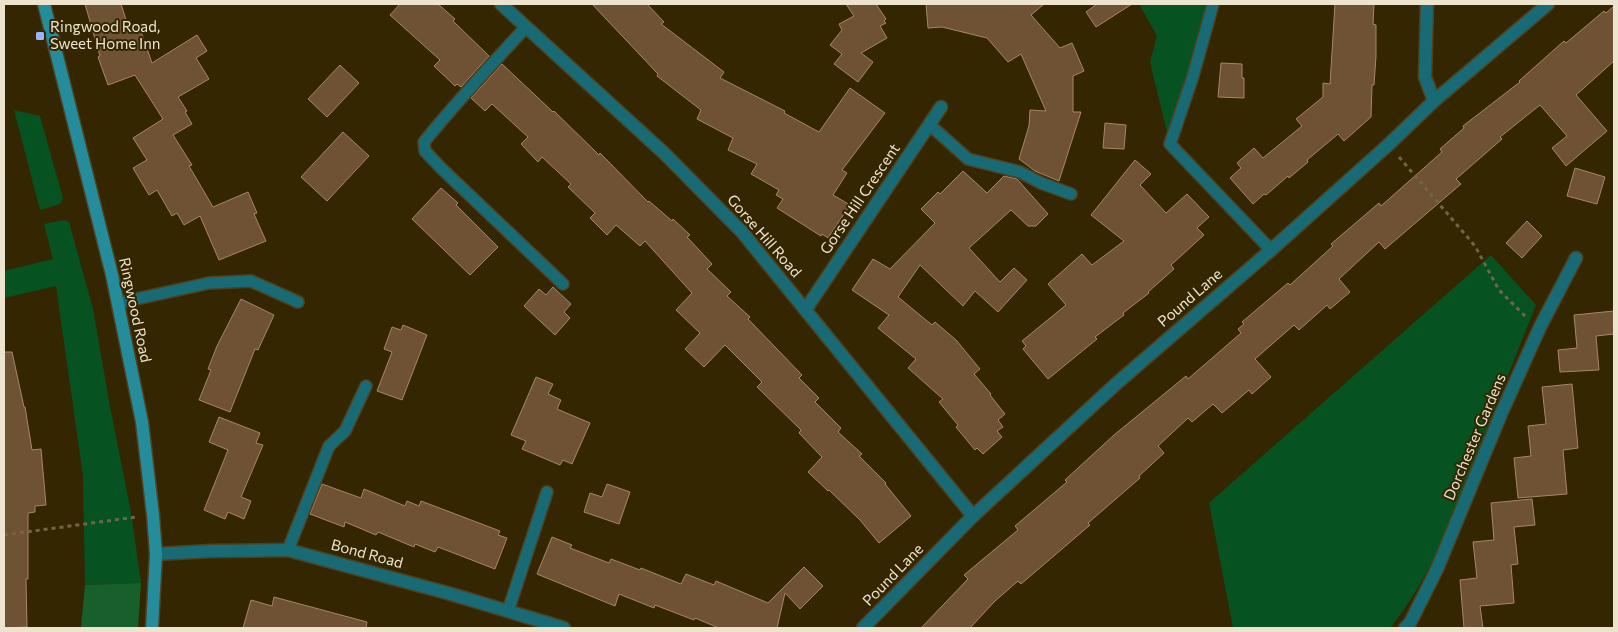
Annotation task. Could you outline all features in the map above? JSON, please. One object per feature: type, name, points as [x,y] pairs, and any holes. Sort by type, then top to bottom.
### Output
[{"type":"main road","name":"Ringwood Road","points":[[44,4],[112,275],[142,422],[154,515],[156,554],[152,628]]},
{"type":"street","name":"Gorse Hill Road","points":[[501,4],[665,154],[742,232],[973,516]]},
{"type":"street","points":[[1426,4],[1425,77],[1434,101]]},
{"type":"street","name":"Pound Lane","points":[[863,628],[973,516],[1117,383],[1271,250],[1434,101],[1548,4]]},
{"type":"street","name":"Gorse Hill Crescent","points":[[806,309],[941,107]]},
{"type":"street","name":"Dorchester Gardens","points":[[1405,628],[1410,623],[1437,569],[1501,414],[1540,327],[1576,258]]},
{"type":"street","name":"Bond Road","points":[[156,554],[288,550],[451,594],[564,628]]},
{"type":"lane","points":[[1213,4],[1193,76],[1170,144],[1271,250]]},
{"type":"lane","points":[[526,27],[478,78],[431,133],[424,142],[425,151],[563,284]]},
{"type":"lane","points":[[930,124],[968,159],[1020,172],[1041,183],[1071,194]]},
{"type":"lane","points":[[118,303],[208,283],[251,281],[298,302]]},
{"type":"lane","points":[[288,550],[329,446],[345,431],[366,386]]},
{"type":"lane","points":[[508,611],[547,492]]},
{"type":"path","points":[[1388,145],[1475,246],[1499,290],[1540,327]]},
{"type":"path","points":[[4,534],[12,535],[154,515]]},
{"type":"green space","points":[[1139,4],[1213,4],[1170,144],[1150,62],[1157,36]]},
{"type":"green space","points":[[14,110],[40,116],[63,198],[60,204],[40,210]]},
{"type":"green space","points":[[64,220],[69,222],[93,309],[131,512],[141,583],[85,585],[83,476],[56,286],[4,298],[4,271],[53,259],[44,224]]},
{"type":"green space","points":[[1491,255],[1536,305],[1438,551],[1404,610],[1390,628],[1233,628],[1209,503]]},
{"type":"green space","points":[[141,583],[138,628],[81,628],[85,585]]},
{"type":"building","points":[[85,4],[121,4],[128,26],[138,23],[152,63],[197,35],[207,51],[196,58],[209,79],[178,97],[187,111],[185,112],[192,124],[173,135],[192,165],[189,166],[213,207],[248,192],[257,213],[254,214],[266,241],[219,260],[200,216],[184,225],[177,213],[172,216],[157,190],[149,195],[133,168],[147,160],[133,138],[163,119],[135,75],[108,85],[98,57],[100,56]]},
{"type":"building","points":[[400,4],[438,4],[455,19],[453,21],[489,56],[461,87],[457,84],[455,86],[434,66],[440,60],[390,15]]},
{"type":"building","points":[[592,4],[647,4],[664,22],[661,24],[724,72],[720,78],[785,111],[784,113],[819,132],[850,88],[885,113],[842,170],[847,173],[833,195],[850,205],[828,238],[822,234],[821,236],[777,208],[783,199],[776,195],[779,190],[751,174],[757,164],[728,150],[733,138],[697,119],[701,110],[657,76],[658,74]]},
{"type":"building","points":[[846,4],[876,4],[886,19],[884,21],[886,23],[880,26],[887,38],[861,53],[873,62],[858,82],[834,64],[842,54],[830,45],[842,30],[839,24],[854,16]]},
{"type":"building","points":[[926,4],[1044,4],[1031,15],[1060,48],[1072,43],[1084,71],[1073,76],[1073,112],[1081,112],[1059,181],[1035,171],[1019,159],[1029,126],[1030,110],[1046,111],[1021,54],[1008,62],[987,38],[942,27],[928,28]]},
{"type":"building","points":[[1097,4],[1132,4],[1096,27],[1086,12]]},
{"type":"building","points":[[1335,4],[1374,4],[1373,24],[1376,25],[1376,56],[1374,85],[1372,85],[1371,117],[1344,141],[1338,134],[1289,178],[1288,176],[1253,204],[1230,178],[1241,168],[1237,163],[1254,148],[1263,158],[1302,126],[1296,119],[1323,97],[1323,83],[1330,84]]},
{"type":"building","points":[[1614,6],[1614,61],[1576,95],[1607,131],[1566,166],[1552,148],[1567,136],[1540,105],[1500,137],[1502,139],[1456,179],[1461,184],[1385,249],[1379,242],[1339,279],[1350,292],[1330,309],[1327,305],[1299,330],[1294,325],[1255,359],[1271,377],[1252,394],[1249,390],[1222,413],[1213,404],[1192,422],[1188,418],[1158,446],[1164,453],[1139,476],[1140,478],[1088,523],[1090,525],[1021,584],[1018,581],[995,601],[970,628],[921,628],[968,579],[964,575],[1018,530],[1015,526],[1067,482],[1065,480],[1114,435],[1186,376],[1188,379],[1241,333],[1238,329],[1244,324],[1242,322],[1288,283],[1290,285],[1333,246],[1331,244],[1379,203],[1381,206],[1442,152],[1440,149],[1464,128],[1463,126],[1520,82],[1564,41],[1566,43],[1604,11],[1606,13]]},
{"type":"building","points":[[1221,63],[1242,64],[1244,98],[1218,97]]},
{"type":"building","points":[[502,64],[599,155],[600,153],[648,202],[672,221],[673,219],[690,235],[687,237],[712,264],[707,269],[731,292],[727,296],[750,317],[748,319],[802,375],[799,378],[819,398],[815,402],[841,428],[838,432],[862,454],[859,456],[886,483],[911,516],[879,543],[860,520],[808,472],[822,457],[799,433],[801,430],[757,387],[762,382],[725,345],[704,367],[685,349],[700,333],[676,310],[692,293],[645,241],[640,246],[616,225],[607,235],[590,218],[595,213],[568,187],[571,184],[542,157],[538,162],[521,144],[528,137],[492,104],[485,111],[471,98]]},
{"type":"building","points":[[340,65],[359,83],[327,117],[308,99]]},
{"type":"building","points":[[1105,123],[1126,125],[1124,149],[1103,148]]},
{"type":"building","points":[[343,132],[369,156],[327,201],[301,177]]},
{"type":"building","points":[[1135,160],[1151,174],[1140,185],[1166,213],[1187,194],[1209,217],[1197,228],[1204,235],[1171,265],[1174,269],[1149,293],[1123,313],[1124,315],[1095,337],[1097,339],[1048,379],[1023,349],[1026,346],[1022,341],[1066,305],[1048,284],[1082,254],[1092,265],[1124,241],[1091,215]]},
{"type":"building","points":[[1575,168],[1605,177],[1597,204],[1567,196]]},
{"type":"building","points":[[963,171],[987,193],[1004,176],[1017,179],[1048,214],[1036,226],[1028,226],[1011,210],[969,248],[1000,282],[1014,268],[1027,280],[998,312],[975,291],[963,306],[920,265],[898,297],[932,325],[935,322],[956,340],[980,369],[974,374],[1005,414],[998,420],[1003,427],[997,431],[1002,437],[983,454],[977,448],[975,450],[956,427],[958,425],[939,402],[943,399],[908,368],[916,359],[878,328],[889,315],[852,290],[873,259],[890,269],[935,223],[921,209],[938,192],[940,194]]},
{"type":"building","points":[[441,188],[458,203],[456,205],[498,247],[470,275],[412,219]]},
{"type":"building","points":[[1527,221],[1542,236],[1522,258],[1506,243]]},
{"type":"building","points":[[553,287],[571,304],[564,312],[570,318],[555,335],[524,306],[539,289],[546,295]]},
{"type":"building","points":[[241,299],[274,315],[258,350],[255,349],[230,412],[199,400],[211,370],[208,369],[217,346]]},
{"type":"building","points":[[1614,311],[1614,334],[1596,336],[1599,370],[1560,372],[1558,350],[1577,348],[1574,315]]},
{"type":"building","points":[[403,325],[427,335],[402,400],[377,391],[392,352],[384,349],[392,327],[401,330]]},
{"type":"building","points":[[4,352],[12,352],[25,407],[32,450],[41,449],[46,505],[35,506],[35,512],[28,513],[27,627],[4,628]]},
{"type":"building","points":[[536,377],[553,384],[548,394],[561,400],[557,409],[590,423],[572,464],[563,460],[560,465],[522,449],[526,441],[511,435]]},
{"type":"building","points":[[1572,384],[1578,448],[1563,450],[1567,494],[1518,498],[1514,458],[1531,456],[1528,426],[1546,424],[1542,387]]},
{"type":"building","points":[[219,417],[260,433],[256,443],[263,445],[241,497],[251,501],[244,519],[228,512],[225,519],[204,510],[228,450],[209,442]]},
{"type":"building","points":[[322,484],[361,498],[364,489],[405,506],[407,501],[419,506],[421,501],[500,531],[498,535],[507,538],[495,569],[438,547],[435,552],[415,544],[414,547],[378,532],[376,535],[345,522],[344,527],[310,514]]},
{"type":"building","points":[[607,484],[630,492],[619,524],[584,512],[590,493],[602,497]]},
{"type":"building","points":[[1532,499],[1535,525],[1514,527],[1518,564],[1511,565],[1514,603],[1480,606],[1483,628],[1464,628],[1460,580],[1477,578],[1473,542],[1494,540],[1491,503]]},
{"type":"building","points":[[552,537],[572,545],[570,548],[609,563],[611,559],[640,570],[641,568],[681,584],[686,574],[714,585],[716,581],[768,603],[804,567],[823,586],[800,609],[785,593],[777,628],[719,628],[655,605],[654,608],[619,594],[615,606],[537,574]]},
{"type":"building","points":[[274,597],[367,622],[366,628],[243,628],[251,600],[272,606]]},
{"type":"place","name":"Ringwood Road, Sweet Home Inn","points":[[40,36]]}]
